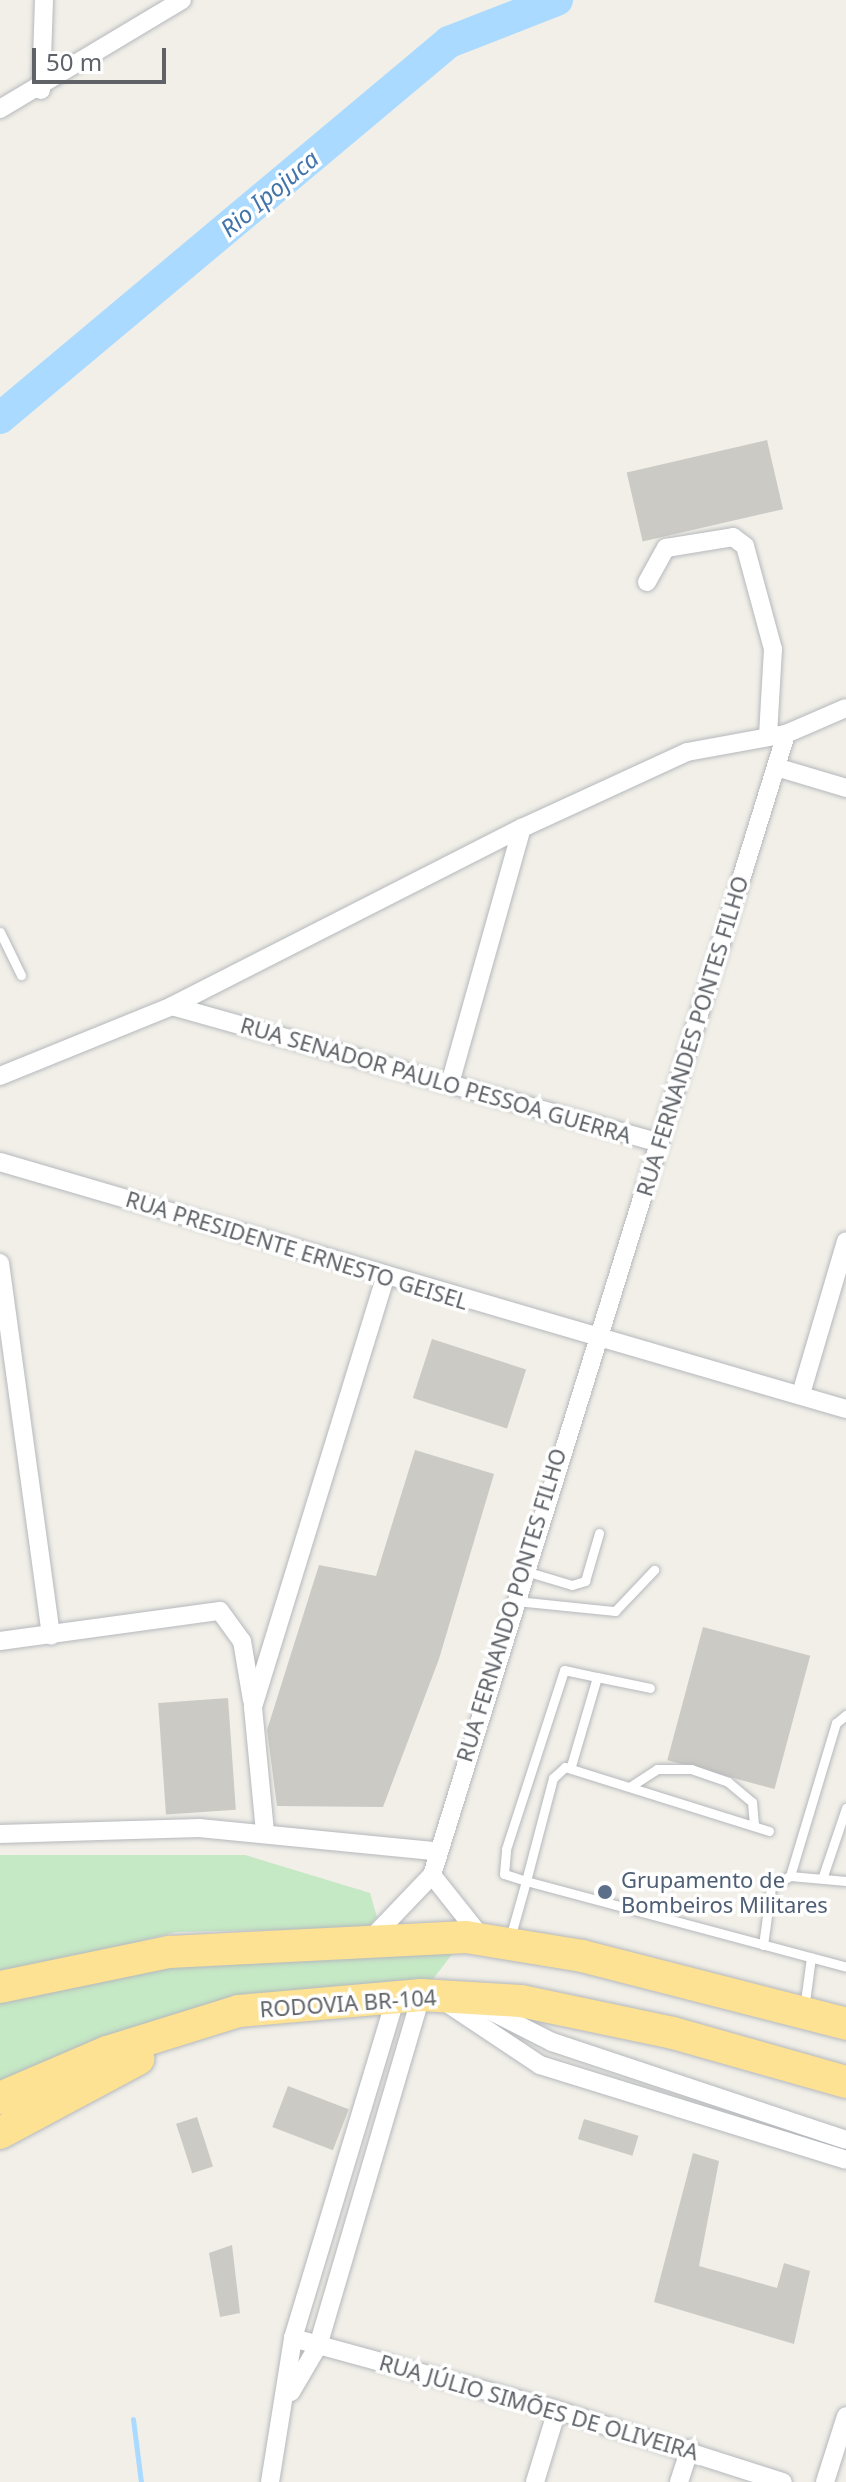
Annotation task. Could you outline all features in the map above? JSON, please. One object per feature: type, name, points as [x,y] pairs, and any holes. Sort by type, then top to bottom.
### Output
[{"type":"highway","points":[[0,1987],[169,1952],[368,1942],[496,1942],[804,2011],[846,2024]]},
{"type":"highway","name":"RODOVIA BR-104","points":[[0,2098],[107,2052],[214,2019],[430,1996],[521,2001],[658,2030],[846,2082]]},
{"type":"highway","points":[[0,2133],[214,2019]]},
{"type":"street","points":[[41,90],[44,0]]},
{"type":"street","points":[[0,109],[41,90],[182,0]]},
{"type":"street","name":"RUA FERNANDES PONTES FILHO","points":[[595,1337],[660,1143],[776,767],[773,649],[745,546],[733,537],[666,548],[647,582]]},
{"type":"street","points":[[0,1076],[172,1006],[522,828],[687,752],[777,735],[846,708]]},
{"type":"street","points":[[776,767],[846,788]]},
{"type":"street","points":[[451,1080],[522,828]]},
{"type":"street","name":"RUA SENADOR PAULO PESSOA GUERRA","points":[[172,1006],[451,1080],[660,1143]]},
{"type":"street","name":"RUA PRESIDENTE ERNESTO GEISEL","points":[[0,1162],[385,1277],[846,1409]]},
{"type":"street","points":[[801,1394],[846,1241]]},
{"type":"street","points":[[0,1263],[51,1636]]},
{"type":"street","points":[[253,1707],[385,1277]]},
{"type":"street","name":"RUA FERNANDO PONTES FILHO","points":[[432,1875],[433,1851],[595,1337]]},
{"type":"street","points":[[0,1641],[220,1611],[242,1641],[253,1707],[265,1832]]},
{"type":"street","points":[[0,1834],[135,1827],[265,1832],[433,1851]]},
{"type":"street","points":[[368,1942],[432,1875],[496,1942]]},
{"type":"street","points":[[430,1996],[552,2042],[846,2140]]},
{"type":"street","points":[[430,1996],[540,2065],[846,2160]]},
{"type":"street","points":[[270,2482],[288,2397],[293,2338],[430,1996]]},
{"type":"street","points":[[288,2397],[318,2346],[430,1996]]},
{"type":"street","name":"RUA JÚLIO SIMÕES DE OLIVEIRA","points":[[293,2338],[690,2449],[783,2482]]},
{"type":"street","points":[[535,2482],[557,2410]]},
{"type":"street","points":[[825,2482],[846,2416]]},
{"type":"street","points":[[679,2482],[690,2449]]},
{"type":"lane","points":[[0,932],[21,975]]},
{"type":"lane","points":[[522,1570],[572,1585],[585,1581],[599,1533]]},
{"type":"lane","points":[[513,1600],[615,1611],[654,1570]]},
{"type":"lane","points":[[650,1688],[564,1670],[506,1849],[504,1874],[846,1967]]},
{"type":"lane","points":[[496,1942],[526,1881],[553,1778],[571,1766],[597,1677]]},
{"type":"lane","points":[[790,1876],[836,1723],[846,1715]]},
{"type":"lane","points":[[571,1766],[769,1831]]},
{"type":"lane","points":[[631,1786],[657,1769],[691,1769],[728,1782],[752,1802],[754,1826]]},
{"type":"lane","points":[[823,1876],[846,1808]]},
{"type":"lane","points":[[763,1945],[771,1887],[790,1876],[823,1876],[846,1881]]},
{"type":"lane","points":[[804,2011],[811,1957]]},
{"type":"green space","points":[[0,1855],[245,1855],[370,1893],[377,1917],[368,1928],[176,1932],[0,1977]]},
{"type":"green space","points":[[465,1937],[421,1995],[214,2019],[0,2133],[0,1987],[169,1952]]},
{"type":"building","points":[[767,440],[783,509],[643,542],[627,472]]},
{"type":"building","points":[[432,1339],[526,1370],[507,1429],[413,1398]]},
{"type":"building","points":[[415,1450],[494,1474],[439,1659],[383,1807],[277,1806],[267,1730],[319,1565],[376,1576]]},
{"type":"building","points":[[703,1627],[810,1656],[775,1789],[667,1760]]},
{"type":"building","points":[[228,1698],[236,1810],[166,1815],[158,1703]]},
{"type":"building","points":[[288,2086],[349,2109],[333,2150],[272,2127]]},
{"type":"building","points":[[197,2117],[213,2166],[192,2173],[176,2124]]},
{"type":"building","points":[[584,2119],[639,2136],[632,2156],[578,2139]]},
{"type":"building","points":[[693,2153],[719,2161],[699,2266],[777,2288],[784,2263],[810,2271],[794,2344],[654,2302]]},
{"type":"building","points":[[232,2245],[240,2313],[220,2317],[209,2253]]},
{"type":"waterway","name":"Rio Ipojuca","points":[[0,418],[449,42],[557,0]]},
{"type":"waterway","points":[[133,2419],[141,2482]]},
{"type":"place","name":"Grupamento de Bombeiros Militares","points":[[605,1892]]}]
